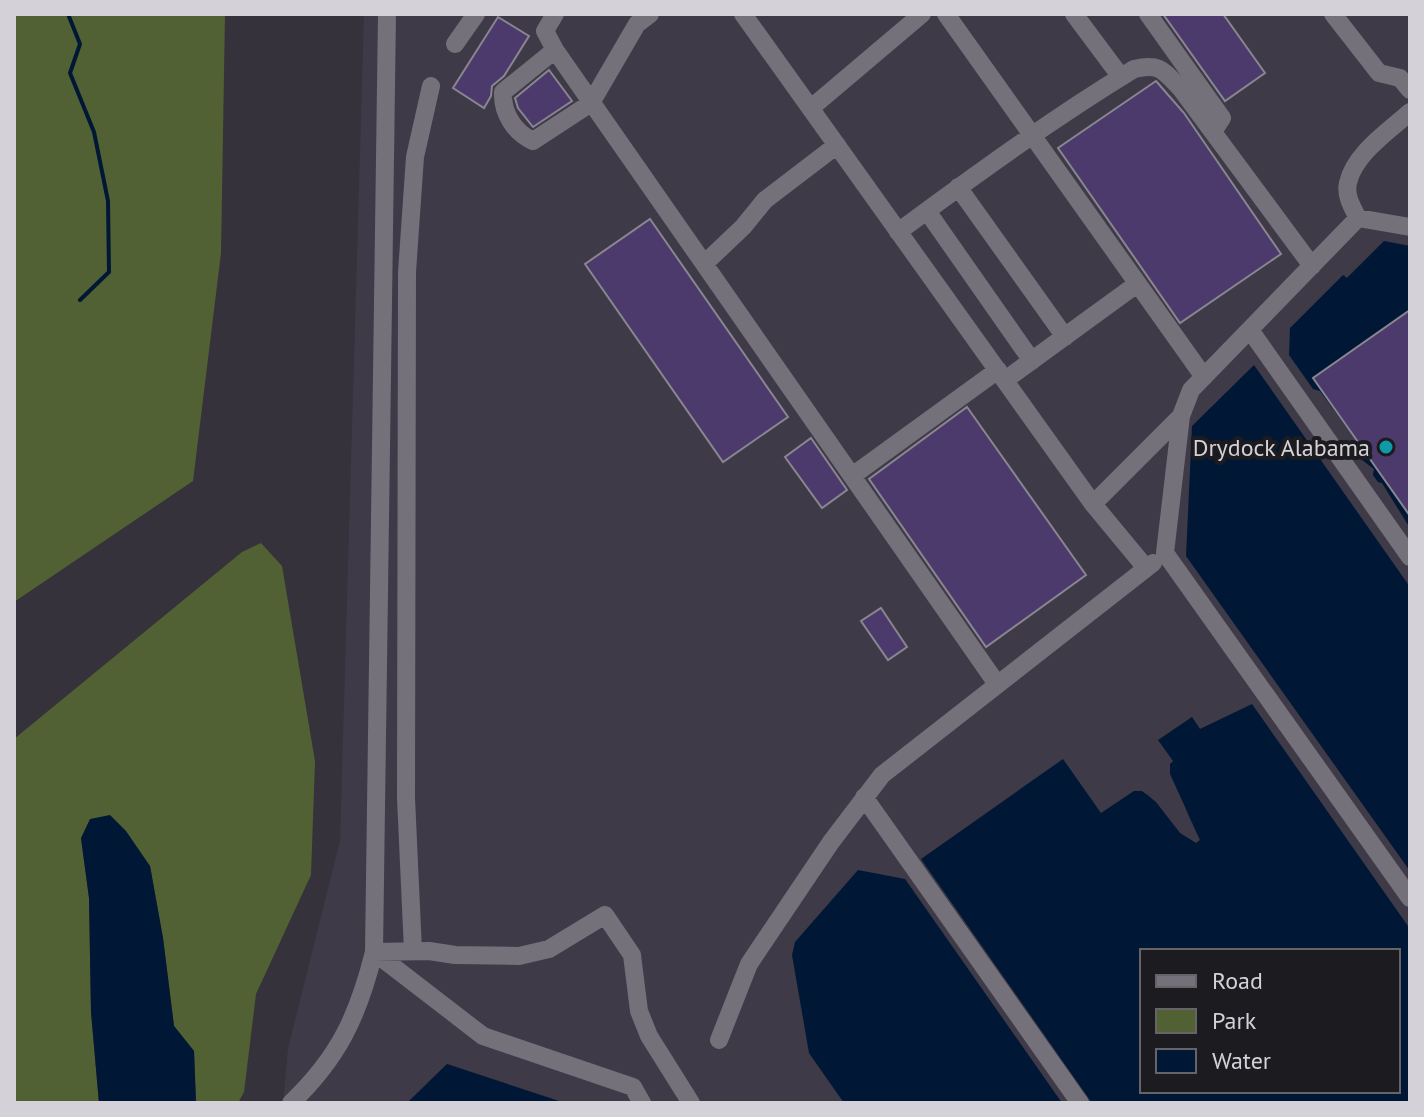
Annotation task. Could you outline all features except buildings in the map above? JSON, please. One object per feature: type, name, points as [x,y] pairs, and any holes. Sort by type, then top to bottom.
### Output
[{"type":"street","points":[[291,1103],[340,1045],[362,1000],[374,952],[387,14]]},
{"type":"street","points":[[455,44],[476,14]]},
{"type":"street","points":[[555,14],[545,31],[555,50],[997,684]]},
{"type":"street","points":[[555,50],[503,92],[502,106],[513,125],[521,136],[533,141],[591,103],[637,24],[650,14]]},
{"type":"street","points":[[743,14],[1093,504],[1146,568]]},
{"type":"street","points":[[811,108],[922,14]]},
{"type":"street","points":[[946,14],[1204,377]]},
{"type":"street","points":[[1074,14],[1121,77]]},
{"type":"street","points":[[1148,14],[1222,118],[1213,132]]},
{"type":"street","points":[[1333,14],[1379,73],[1400,78],[1410,90]]},
{"type":"street","points":[[898,232],[958,187],[1121,77],[1134,69],[1149,66],[1162,69],[1181,89],[1312,266]]},
{"type":"street","points":[[413,951],[406,798],[407,272],[415,157],[431,86]]},
{"type":"street","points":[[1358,218],[1349,200],[1347,185],[1354,167],[1410,112]]},
{"type":"street","points":[[704,264],[743,227],[765,200],[837,145]]},
{"type":"street","points":[[958,187],[1065,337]]},
{"type":"street","points":[[927,211],[1032,361]]},
{"type":"street","points":[[1358,218],[1410,227]]},
{"type":"street","points":[[1358,218],[1191,390],[1181,416],[1165,553],[1410,898]]},
{"type":"street","points":[[852,476],[1002,375],[1032,361],[1137,284]]},
{"type":"street","points":[[1250,330],[1410,557]]},
{"type":"street","points":[[1093,504],[1181,416]]},
{"type":"street","points":[[719,1040],[749,964],[831,842],[882,775],[1165,553]]},
{"type":"street","points":[[864,797],[1080,1103]]},
{"type":"street","points":[[374,952],[519,956],[549,949],[605,915],[632,955],[639,1011],[649,1036],[691,1103]]},
{"type":"street","points":[[374,952],[483,1036],[633,1087],[642,1103]]},
{"type":"shaded area","points":[[364,14],[1410,14],[1410,246],[1384,241],[1346,278],[1344,275],[1313,389],[1320,390],[1363,450],[1361,459],[1374,469],[1373,475],[1382,483],[1410,528],[1410,587],[1254,366],[1186,555],[1410,871],[1410,929],[1252,705],[1200,729],[1192,717],[1174,762],[1188,816],[1200,840],[1196,843],[1180,833],[1148,794],[1134,791],[1101,814],[921,859],[1092,1103],[1062,1103],[905,879],[809,1053],[844,1103],[565,1103],[447,1064],[407,1103],[283,1103],[288,1048],[340,841]]},
{"type":"green space","points":[[14,14],[225,14],[221,253],[193,481],[14,602]]},
{"type":"green space","points":[[261,543],[282,566],[315,761],[311,875],[256,994],[244,1092],[238,1103],[196,1103],[194,1051],[174,1026],[150,866],[81,838],[89,898],[91,1012],[99,1103],[14,1103],[14,739],[242,552]]},
{"type":"water","points":[[1384,241],[1410,246],[1410,528],[1382,483],[1373,475],[1374,469],[1361,459],[1363,450],[1289,355],[1290,328],[1343,275],[1347,278]]},
{"type":"water","points":[[1254,365],[1410,587],[1410,871],[1186,556],[1192,426]]},
{"type":"water","points":[[1252,704],[1410,929],[1410,1103],[1092,1103],[921,859],[1063,759],[1101,813],[1134,791],[1142,791],[1156,802],[1180,833],[1196,843],[1200,840],[1170,774],[1173,761],[1158,740],[1192,717],[1200,729]]},
{"type":"water","points":[[110,815],[126,831],[150,866],[174,1026],[194,1051],[196,1103],[99,1103],[91,1012],[89,898],[81,838],[90,819]]},
{"type":"water","points":[[858,870],[905,879],[1062,1103],[844,1103],[809,1053],[792,955],[795,942]]},
{"type":"water","points":[[447,1064],[565,1103],[407,1103]]},
{"type":"waterway","points":[[68,14],[80,44],[70,73],[94,132],[108,201],[109,272],[80,300]]},
{"type":"place","name":"Drydock Alabama","points":[[1386,447]]}]
